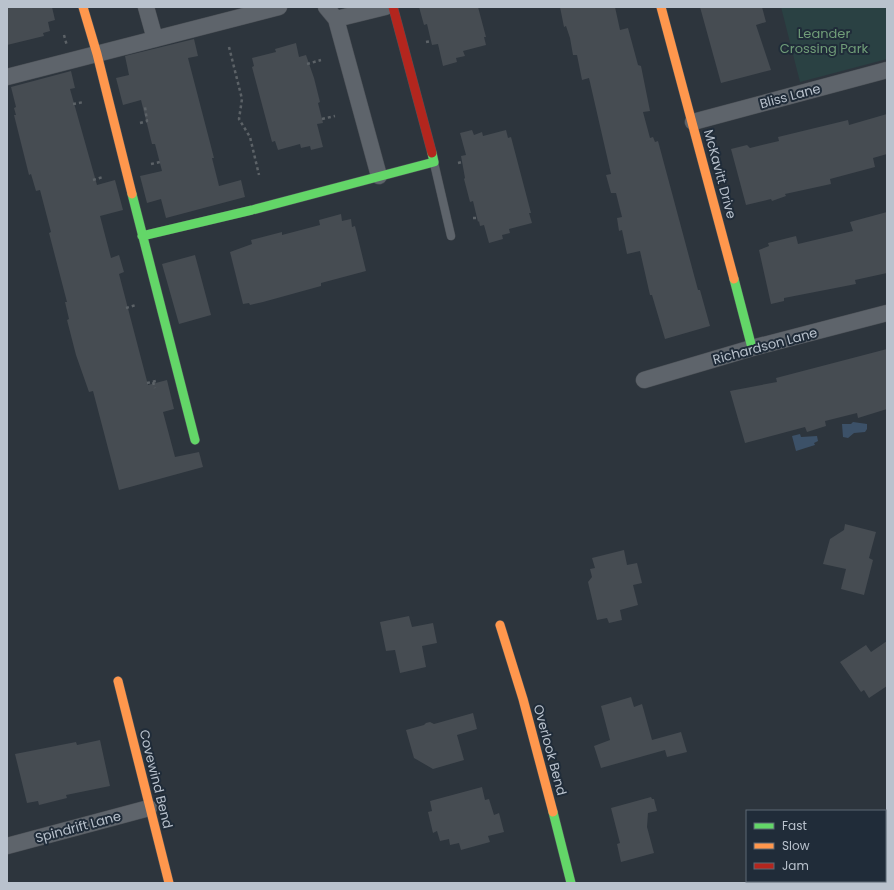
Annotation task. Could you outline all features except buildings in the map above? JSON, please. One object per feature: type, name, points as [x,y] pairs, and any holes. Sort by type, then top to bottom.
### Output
[{"type":"street","points":[[83,7],[98,54],[142,236],[195,440]]},
{"type":"street","points":[[146,7],[155,39]]},
{"type":"street","points":[[7,77],[279,7]]},
{"type":"street","points":[[379,176],[331,13],[385,7]]},
{"type":"street","points":[[142,236],[269,207],[434,162],[392,7]]},
{"type":"street","name":"McKavitt Drive","points":[[661,7],[693,122],[752,348]]},
{"type":"street","name":"Bliss Lane","points":[[693,122],[887,70]]},
{"type":"street","name":"Richardson Lane","points":[[644,380],[752,348],[887,313]]},
{"type":"street","name":"Overlook Bend","points":[[500,625],[523,699],[571,883]]},
{"type":"street","name":"Covewind Bend","points":[[118,681],[148,808],[169,883]]},
{"type":"street","name":"Spindrift Lane","points":[[7,846],[148,808]]},
{"type":"lane","points":[[434,162],[451,236]]},
{"type":"path","points":[[64,35],[67,47]]},
{"type":"path","points":[[426,42],[431,41]]},
{"type":"path","points":[[229,47],[242,99],[239,119],[250,137],[259,175]]},
{"type":"path","points":[[307,64],[321,60]]},
{"type":"path","points":[[73,104],[84,102]]},
{"type":"path","points":[[140,123],[147,121],[145,106]]},
{"type":"path","points":[[322,119],[335,116]]},
{"type":"path","points":[[151,164],[160,162]]},
{"type":"path","points":[[458,163],[462,162]]},
{"type":"path","points":[[93,180],[103,178]]},
{"type":"path","points":[[126,308],[136,305]]},
{"type":"path","points":[[147,383],[155,381],[155,388]]},
{"type":"green space","name":"Leander Crossing Park","points":[[781,7],[887,7],[887,59],[800,82]]},
{"type":"water","points":[[853,422],[867,424],[867,429],[865,432],[854,433],[848,438],[843,437],[842,424],[851,424]]},
{"type":"water","points":[[800,434],[801,437],[817,436],[818,441],[814,443],[815,445],[796,451],[792,436]]},
{"type":"traffic: fast","points":[[142,236],[252,210],[434,162],[432,153]]},
{"type":"traffic: fast","points":[[132,194],[195,440]]},
{"type":"traffic: fast","points":[[734,279],[752,348]]},
{"type":"traffic: fast","points":[[553,812],[571,883]]},
{"type":"traffic: slow","points":[[83,7],[97,54],[132,194]]},
{"type":"traffic: slow","points":[[661,7],[734,279]]},
{"type":"traffic: slow","points":[[500,625],[523,699],[553,812]]},
{"type":"traffic: slow","points":[[118,681],[169,883]]},
{"type":"traffic: jam","points":[[393,7],[432,153]]}]
